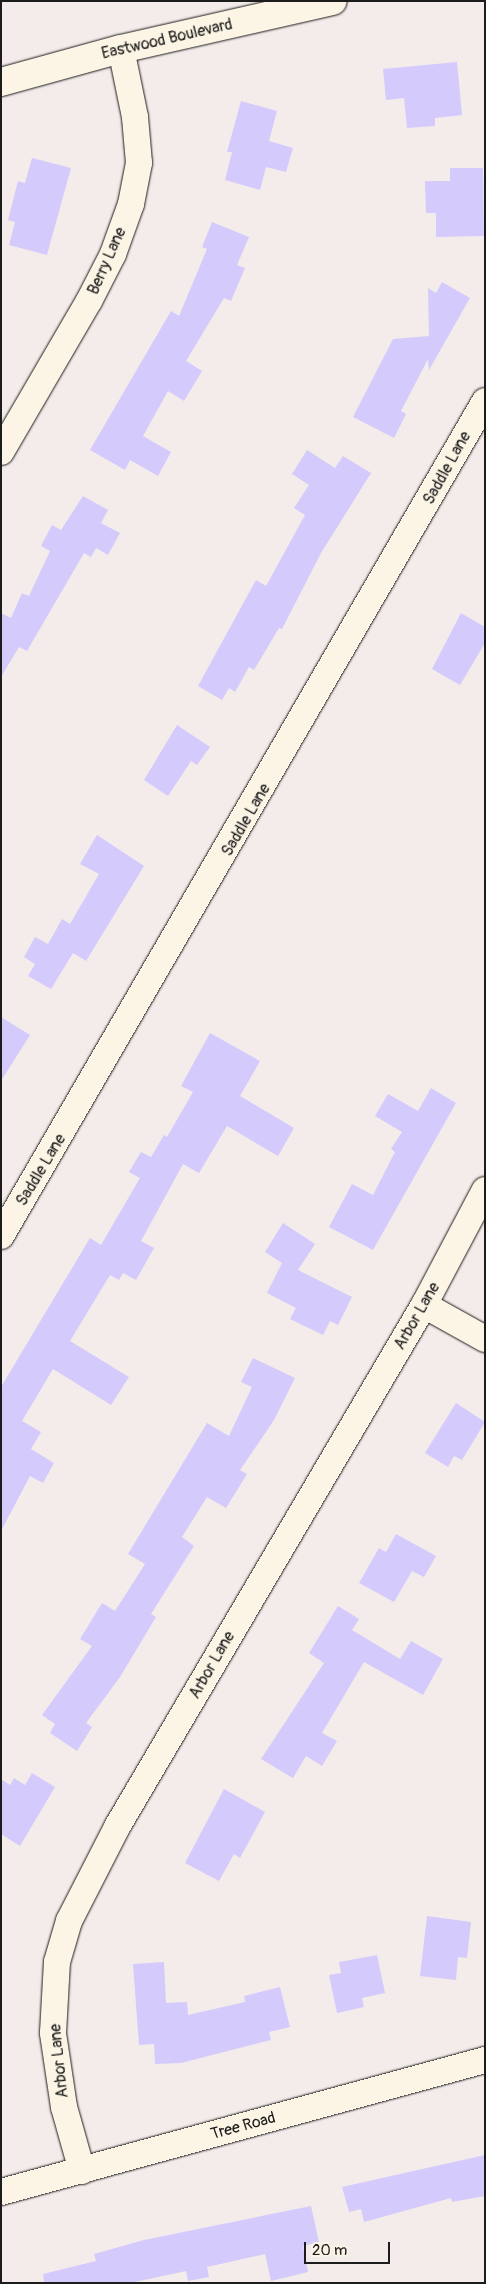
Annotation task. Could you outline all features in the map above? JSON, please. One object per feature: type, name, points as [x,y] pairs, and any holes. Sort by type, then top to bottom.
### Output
[{"type":"street","name":"Eastwood Boulevard","points":[[1,82],[121,49],[333,1]]},
{"type":"street","name":"Berry Lane","points":[[1,452],[89,300],[113,254],[131,204],[139,163],[135,117],[121,49]]},
{"type":"street","name":"Saddle Lane","points":[[3,1231],[485,401]]},
{"type":"street","name":"Arbor Lane","points":[[82,2170],[64,2107],[53,2033],[58,1962],[69,1921],[117,1827],[424,1305],[485,1190]]},
{"type":"street","points":[[424,1305],[485,1339]]},
{"type":"street","name":"Tree Road","points":[[1,2192],[485,2060]]},
{"type":"building","points":[[457,62],[462,115],[435,118],[435,126],[407,128],[404,98],[386,100],[383,69]]},
{"type":"building","points":[[241,101],[277,111],[269,141],[293,148],[286,172],[266,167],[260,190],[225,180],[232,152],[227,152]]},
{"type":"building","points":[[32,158],[71,168],[47,255],[9,245],[15,222],[8,220],[18,181],[25,183]]},
{"type":"building","points":[[450,168],[483,168],[484,236],[436,237],[436,213],[426,213],[425,181],[450,181]]},
{"type":"building","points":[[212,222],[249,237],[237,265],[245,268],[231,301],[224,298],[186,361],[202,371],[184,401],[168,391],[143,436],[171,452],[158,476],[130,460],[125,470],[90,450],[171,311],[179,316],[207,249],[202,247]]},
{"type":"building","points":[[442,282],[470,298],[429,370],[428,359],[401,411],[406,414],[394,438],[353,417],[393,339],[429,336],[428,288],[436,293]]},
{"type":"building","points":[[307,450],[335,468],[343,456],[371,473],[321,553],[282,629],[279,628],[254,670],[249,667],[235,692],[229,688],[222,700],[198,686],[256,580],[266,586],[305,515],[294,508],[309,485],[292,474]]},
{"type":"building","points":[[83,496],[108,510],[101,523],[120,533],[108,555],[96,548],[91,557],[84,553],[27,651],[19,647],[1,677],[1,613],[11,618],[22,593],[29,596],[50,551],[41,546],[52,525],[61,530]]},
{"type":"building","points":[[461,613],[485,627],[485,643],[460,685],[432,669]]},
{"type":"building","points":[[177,725],[210,747],[197,765],[191,761],[168,796],[144,780]]},
{"type":"building","points":[[97,835],[144,866],[86,961],[73,953],[51,989],[28,976],[35,964],[24,957],[35,937],[48,944],[62,919],[70,924],[99,874],[80,864]]},
{"type":"building","points":[[1,1017],[30,1035],[1,1081]]},
{"type":"building","points":[[210,1033],[260,1061],[240,1096],[294,1128],[278,1156],[227,1126],[199,1173],[183,1164],[141,1241],[154,1248],[136,1280],[123,1273],[119,1280],[110,1275],[70,1341],[129,1377],[111,1405],[53,1369],[22,1421],[41,1432],[31,1449],[54,1463],[43,1483],[30,1476],[1,1531],[1,1387],[90,1238],[101,1245],[140,1178],[129,1172],[141,1152],[151,1157],[164,1135],[167,1137],[193,1092],[181,1086]]},
{"type":"building","points":[[431,1088],[456,1103],[373,1250],[329,1227],[352,1184],[373,1195],[395,1152],[391,1149],[402,1132],[375,1116],[388,1094],[418,1111]]},
{"type":"building","points":[[283,1223],[315,1244],[298,1270],[352,1297],[338,1325],[330,1321],[323,1335],[290,1319],[296,1308],[267,1293],[282,1263],[265,1252]]},
{"type":"building","points":[[253,1358],[295,1378],[274,1420],[240,1470],[247,1474],[226,1508],[207,1497],[182,1537],[194,1546],[151,1614],[156,1617],[120,1677],[86,1723],[92,1727],[77,1751],[50,1733],[55,1724],[42,1715],[92,1646],[80,1639],[102,1603],[115,1611],[145,1564],[128,1554],[207,1423],[229,1436],[252,1387],[241,1382]]},
{"type":"building","points":[[456,1403],[485,1422],[462,1460],[454,1456],[448,1467],[425,1453]]},
{"type":"building","points":[[396,1534],[436,1556],[424,1577],[412,1571],[394,1602],[359,1583],[379,1548],[386,1552]]},
{"type":"building","points":[[338,1606],[359,1619],[352,1630],[400,1659],[411,1641],[443,1659],[423,1695],[364,1662],[322,1733],[337,1741],[322,1766],[306,1756],[293,1778],[261,1759],[324,1663],[309,1653]]},
{"type":"building","points":[[32,1773],[55,1787],[20,1846],[1,1834],[1,1779],[10,1785],[14,1778],[25,1785]]},
{"type":"building","points":[[224,1789],[265,1812],[240,1858],[234,1854],[219,1881],[185,1863]]},
{"type":"building","points":[[427,1916],[471,1922],[467,1958],[458,1957],[456,1980],[420,1976]]},
{"type":"building","points":[[377,1955],[385,1993],[362,1998],[364,2007],[337,2013],[329,1975],[341,1973],[339,1962]]},
{"type":"building","points":[[164,1962],[166,2003],[187,2002],[188,2015],[245,2002],[244,1996],[280,1987],[290,2027],[269,2032],[271,2040],[181,2063],[155,2064],[154,2044],[139,2045],[133,1964]]},
{"type":"building","points":[[485,2155],[485,2196],[452,2202],[451,2198],[364,2222],[361,2209],[349,2212],[342,2187]]},
{"type":"building","points":[[311,2206],[319,2242],[303,2246],[308,2272],[271,2281],[265,2254],[207,2267],[209,2277],[188,2281],[186,2271],[130,2283],[44,2283],[43,2274],[96,2261],[94,2254],[144,2240]]}]
